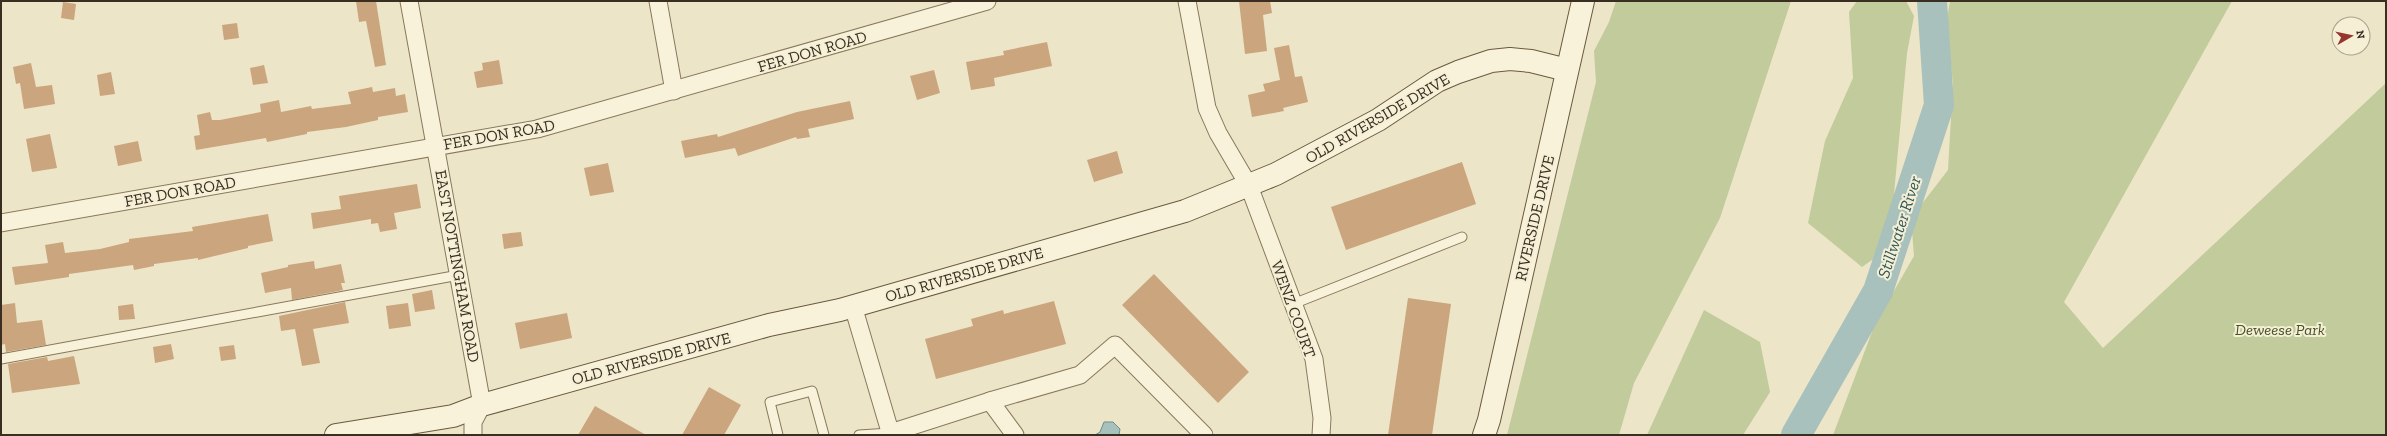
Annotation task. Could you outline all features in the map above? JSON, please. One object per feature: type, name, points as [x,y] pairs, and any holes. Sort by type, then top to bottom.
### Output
[{"type":"street","name":"EAST NOTTINGHAM ROAD","points":[[409,1],[482,405]]},
{"type":"street","points":[[658,1],[674,91]]},
{"type":"street","name":"FER DON ROAD","points":[[1,223],[537,129],[987,1]]},
{"type":"street","name":"WENZ COURT","points":[[1187,1],[1207,108],[1218,132],[1249,186],[1314,359],[1322,418],[1321,435]]},
{"type":"street","name":"RIVERSIDE DRIVE","points":[[1484,435],[1491,412],[1583,1]]},
{"type":"street","name":"OLD RIVERSIDE DRIVE","points":[[336,435],[453,416],[482,405],[769,325],[853,306],[1185,211],[1249,186],[1341,142],[1378,120],[1437,81],[1491,61],[1510,59],[1531,61],[1567,70]]},
{"type":"street","points":[[853,306],[891,434],[990,401],[1080,375],[1115,345],[1204,435]]},
{"type":"street","points":[[990,401],[1015,435]]},
{"type":"street","points":[[473,435],[473,422],[482,405]]},
{"type":"lane","points":[[1294,304],[1462,237]]},
{"type":"lane","points":[[1,359],[459,275]]},
{"type":"lane","points":[[778,435],[770,402],[812,391],[824,435]]},
{"type":"lane","points":[[859,435],[891,434]]},
{"type":"green space","points":[[1616,1],[1791,1],[1720,218],[1634,383],[1619,435],[1507,435],[1596,82],[1594,51],[1609,22]]},
{"type":"green space","points":[[1857,1],[1906,1],[1914,16],[1907,53],[1889,248],[1862,267],[1808,223],[1825,141],[1853,78],[1849,12]]},
{"type":"green space","name":"Deweese Park","points":[[1950,1],[2232,1],[2064,302],[2103,348],[2386,83],[2386,435],[1833,435],[1875,324],[1914,256],[1911,218],[1948,170],[1953,83],[1946,26]]},
{"type":"green space","points":[[1704,310],[1760,342],[1770,392],[1743,435],[1647,435]]},
{"type":"water","points":[[1104,422],[1113,422],[1120,429],[1119,435],[1095,435],[1100,432]]},
{"type":"building","points":[[356,1],[376,1],[386,65],[375,67],[366,21],[359,22]]},
{"type":"building","points":[[1239,1],[1270,1],[1272,13],[1263,15],[1267,51],[1245,54]]},
{"type":"building","points":[[63,2],[76,4],[74,20],[61,18]]},
{"type":"building","points":[[237,23],[239,38],[224,40],[222,25]]},
{"type":"building","points":[[1047,42],[1052,66],[994,78],[995,86],[971,90],[966,62],[1004,55],[1003,51]]},
{"type":"building","points":[[1289,45],[1295,77],[1302,76],[1308,102],[1283,108],[1284,111],[1252,117],[1248,95],[1265,91],[1263,84],[1280,80],[1274,48]]},
{"type":"building","points":[[499,60],[503,84],[477,88],[474,72],[483,70],[482,63]]},
{"type":"building","points":[[31,63],[36,87],[52,85],[55,104],[24,109],[20,83],[16,84],[13,67]]},
{"type":"building","points":[[264,65],[268,83],[253,85],[250,68]]},
{"type":"building","points":[[934,70],[940,93],[917,100],[910,76]]},
{"type":"building","points":[[111,72],[115,94],[100,96],[97,75]]},
{"type":"building","points":[[372,87],[373,92],[395,88],[396,96],[405,94],[408,112],[378,117],[378,120],[346,127],[307,132],[307,134],[267,142],[266,138],[196,150],[194,136],[200,135],[197,115],[210,112],[212,120],[220,120],[261,112],[260,104],[279,100],[281,112],[311,106],[312,109],[351,104],[348,92]]},
{"type":"building","points":[[850,101],[854,119],[808,129],[810,137],[797,139],[796,137],[738,156],[735,148],[685,158],[681,141],[717,134],[718,137],[797,112]]},
{"type":"building","points":[[50,134],[57,168],[32,172],[26,139]]},
{"type":"building","points":[[138,141],[142,161],[118,166],[114,146]]},
{"type":"building","points":[[1117,151],[1123,173],[1094,182],[1087,160]]},
{"type":"building","points":[[1462,162],[1476,204],[1346,250],[1331,207]]},
{"type":"building","points":[[608,163],[614,192],[590,196],[584,168]]},
{"type":"building","points":[[417,184],[421,208],[394,213],[397,229],[380,232],[378,223],[371,224],[371,219],[313,229],[311,213],[341,209],[339,196]]},
{"type":"building","points":[[268,214],[273,241],[248,246],[248,248],[198,260],[198,258],[154,264],[154,266],[134,270],[133,265],[69,274],[69,277],[15,285],[12,267],[48,263],[45,245],[63,242],[65,253],[100,249],[129,242],[129,239],[193,231],[192,227]]},
{"type":"building","points":[[521,232],[523,246],[504,249],[502,234]]},
{"type":"building","points":[[314,261],[315,269],[341,264],[345,283],[341,283],[343,290],[292,300],[291,288],[265,293],[261,273],[288,267],[288,265]]},
{"type":"building","points":[[1154,274],[1249,372],[1218,403],[1122,305]]},
{"type":"building","points":[[432,290],[435,309],[415,312],[412,294]]},
{"type":"building","points":[[1408,298],[1451,304],[1432,435],[1388,435]]},
{"type":"building","points":[[1054,301],[1066,344],[936,379],[925,339],[973,326],[971,319],[1003,310],[1004,314]]},
{"type":"building","points":[[345,302],[349,323],[313,329],[320,363],[302,366],[295,329],[281,331],[279,316]]},
{"type":"building","points":[[15,303],[17,323],[42,320],[46,345],[6,352],[5,344],[1,345],[1,305]]},
{"type":"building","points":[[408,303],[411,326],[389,329],[386,306]]},
{"type":"building","points":[[133,304],[135,319],[119,320],[118,306]]},
{"type":"building","points":[[567,313],[572,338],[520,349],[515,323]]},
{"type":"building","points":[[171,344],[174,359],[155,363],[153,347]]},
{"type":"building","points":[[234,345],[236,359],[221,361],[219,347]]},
{"type":"building","points":[[74,356],[80,384],[12,393],[8,364],[47,357],[48,361]]},
{"type":"building","points":[[709,387],[741,405],[724,435],[682,435]]},
{"type":"building","points":[[595,406],[646,435],[578,435]]},
{"type":"waterway","name":"Stillwater River","points":[[1796,435],[1878,291],[1939,105],[1932,1]]}]
